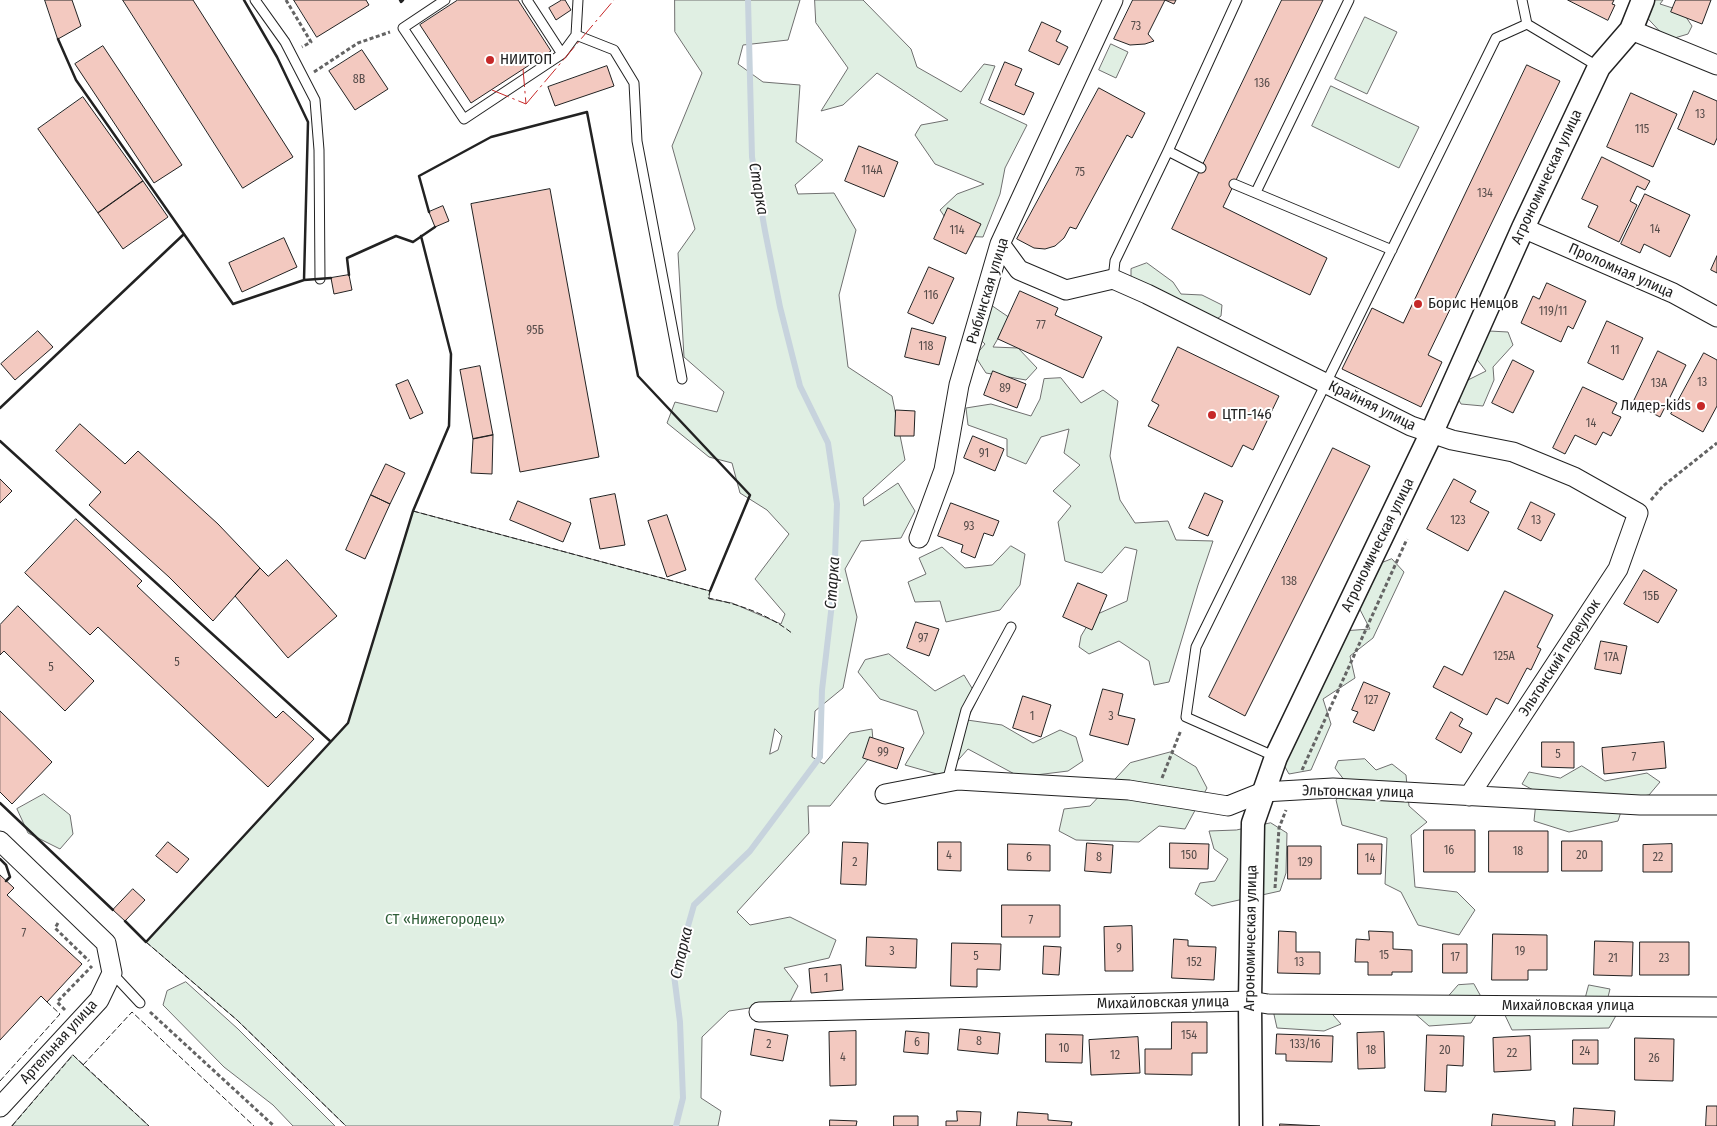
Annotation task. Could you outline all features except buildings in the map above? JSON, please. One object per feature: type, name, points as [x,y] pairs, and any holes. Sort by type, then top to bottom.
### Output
[{"type":"street","name":"Рыбинская улица","points":[[919,538],[944,470],[959,385],[1000,244],[1113,0]]},
{"type":"street","name":"Агрономическая улица","points":[[1251,1126],[1250,1001],[1253,823],[1263,792],[1276,757],[1432,432],[1523,228],[1599,67],[1632,30],[1643,0]]},
{"type":"street","points":[[1632,30],[1717,65]]},
{"type":"street","name":"Проломная улица","points":[[1523,228],[1673,293],[1717,317]]},
{"type":"street","points":[[1000,244],[1019,270],[1066,290],[1113,278]]},
{"type":"street","name":"Крайняя улица","points":[[1113,278],[1411,426],[1452,440],[1513,452],[1574,477],[1638,514]]},
{"type":"street","name":"Эльтонский переулок","points":[[1469,796],[1618,569],[1638,514]]},
{"type":"street","name":"Эльтонская улица","points":[[885,794],[958,780],[1129,790],[1228,806],[1263,792],[1333,788],[1640,805],[1717,805]]},
{"type":"street","points":[[0,841],[106,943],[112,973]]},
{"type":"street","name":"Артельная улица","points":[[0,1107],[99,1000],[112,973]]},
{"type":"street","name":"Михайловская улица","points":[[760,1012],[1250,1001],[1268,1004],[1717,1007]]},
{"type":"lane","points":[[255,0],[286,42],[315,100],[319,150],[320,279]]},
{"type":"lane","points":[[445,0],[403,28],[464,119],[562,54],[576,35],[578,0]]},
{"type":"lane","points":[[527,0],[562,54]]},
{"type":"lane","points":[[1113,278],[1115,261],[1237,0]]},
{"type":"lane","points":[[1256,192],[1349,0]]},
{"type":"lane","points":[[1522,0],[1527,24],[1599,67]]},
{"type":"lane","points":[[1276,757],[1186,717],[1196,647],[1496,38],[1527,24]]},
{"type":"lane","points":[[576,35],[614,50],[634,83],[637,141],[682,379]]},
{"type":"lane","points":[[1168,151],[1201,168]]},
{"type":"lane","points":[[1234,184],[1392,250]]},
{"type":"lane","points":[[947,782],[966,710],[1010,627]]},
{"type":"lane","points":[[112,973],[140,1003]]},
{"type":"path","points":[[286,0],[311,42],[291,53]]},
{"type":"path","points":[[299,21],[305,17]]},
{"type":"path","points":[[304,78],[358,43],[403,28]]},
{"type":"path","points":[[1638,514],[1664,486],[1717,443]]},
{"type":"path","points":[[1156,794],[1186,717]]},
{"type":"path","points":[[55,928],[92,965],[57,1002],[68,1012]]},
{"type":"path","points":[[140,1003],[274,1126]]},
{"type":"green space","name":"СТ «Нижегородец»","points":[[675,0],[800,0],[788,40],[743,45],[738,64],[763,82],[800,85],[796,142],[823,160],[795,185],[798,194],[834,193],[856,230],[839,295],[848,367],[892,396],[905,460],[863,498],[864,506],[898,483],[915,511],[901,538],[861,541],[845,569],[857,617],[843,688],[815,711],[812,757],[824,764],[850,733],[872,729],[874,752],[830,806],[808,806],[809,833],[737,912],[750,925],[790,917],[836,940],[829,958],[784,968],[798,986],[790,1002],[729,1011],[702,1037],[701,1098],[721,1111],[718,1126],[346,1126],[237,1020],[146,942],[348,723],[413,511],[710,591],[709,599],[732,603],[781,624],[785,614],[755,579],[789,534],[767,510],[740,493],[732,463],[709,457],[667,423],[675,402],[717,412],[724,392],[684,357],[678,253],[695,229],[672,146],[702,73],[675,32]],"holes":[[[775,729],[782,736],[778,750],[770,754]]]},
{"type":"green space","points":[[815,0],[863,0],[911,49],[917,67],[961,92],[984,64],[995,66],[980,103],[1027,125],[1005,168],[1000,194],[983,237],[958,236],[940,210],[957,194],[984,184],[935,164],[915,135],[921,125],[948,120],[877,73],[843,105],[821,111],[848,68],[816,23]]},
{"type":"green space","points":[[1639,0],[1663,0],[1660,4],[1682,11],[1692,26],[1688,34],[1668,40],[1637,7]]},
{"type":"green space","points":[[1365,17],[1397,32],[1367,94],[1335,79]]},
{"type":"green space","points":[[1111,44],[1128,52],[1116,78],[1099,70]]},
{"type":"green space","points":[[1331,86],[1419,127],[1399,168],[1312,126]]},
{"type":"green space","points":[[1147,263],[1173,282],[1181,294],[1202,295],[1222,305],[1221,316],[1211,323],[1131,282],[1131,269]]},
{"type":"green space","points":[[991,305],[1010,318],[993,347],[1018,348],[1037,368],[1026,380],[986,373],[975,356],[985,344],[970,330]]},
{"type":"green space","points":[[1489,331],[1508,332],[1513,345],[1493,367],[1494,380],[1483,406],[1461,404],[1456,395],[1466,381],[1486,371],[1475,357]]},
{"type":"green space","points":[[1061,378],[1081,403],[1103,390],[1118,401],[1110,456],[1120,500],[1135,523],[1168,521],[1176,540],[1213,541],[1169,682],[1154,685],[1149,661],[1119,641],[1089,654],[1079,647],[1081,636],[1093,616],[1127,601],[1137,550],[1125,547],[1102,573],[1065,561],[1058,522],[1071,506],[1053,491],[1080,465],[1064,453],[1069,429],[1041,437],[1026,464],[1007,456],[1007,439],[968,425],[966,408],[991,404],[1031,416],[1040,399],[1044,379]]},
{"type":"green space","points":[[1011,546],[1025,554],[1020,585],[1000,610],[946,622],[940,601],[915,602],[908,582],[926,574],[919,558],[942,547],[965,568],[992,565]]},
{"type":"green space","points":[[1392,559],[1404,572],[1373,638],[1350,656],[1355,678],[1323,699],[1331,724],[1311,770],[1289,774],[1281,760],[1301,713],[1317,698],[1318,679],[1342,631],[1370,629],[1356,602],[1374,566]]},
{"type":"green space","points":[[889,654],[935,691],[964,675],[978,698],[967,720],[1002,725],[1033,743],[1060,730],[1076,737],[1083,761],[1068,771],[1020,777],[968,749],[944,776],[905,765],[924,733],[917,711],[880,699],[858,672],[865,660]]},
{"type":"green space","points":[[1171,752],[1196,767],[1207,788],[1185,829],[1159,826],[1139,842],[1076,840],[1059,831],[1064,809],[1090,806],[1130,763]]},
{"type":"green space","points":[[1365,759],[1376,770],[1392,764],[1406,775],[1409,806],[1427,822],[1411,835],[1415,887],[1457,892],[1475,910],[1459,935],[1418,925],[1401,892],[1385,884],[1387,838],[1342,825],[1336,800],[1348,785],[1335,768],[1338,761]]},
{"type":"green space","points":[[1582,766],[1605,781],[1647,773],[1660,782],[1649,795],[1625,799],[1618,821],[1569,832],[1534,821],[1537,792],[1522,784],[1529,772],[1560,778]]},
{"type":"green space","points":[[44,794],[70,815],[73,834],[60,849],[28,833],[17,809]]},
{"type":"green space","points":[[1271,823],[1287,833],[1286,873],[1280,891],[1212,906],[1195,894],[1200,883],[1215,881],[1228,859],[1214,849],[1209,831],[1236,830]]},
{"type":"green space","points":[[186,982],[238,1029],[335,1126],[293,1126],[273,1105],[224,1067],[163,1005],[167,991]]},
{"type":"green space","points":[[1474,984],[1484,1002],[1471,1023],[1429,1026],[1412,1011],[1444,1001],[1458,985]]},
{"type":"green space","points":[[1589,985],[1610,989],[1607,1001],[1618,1012],[1609,1028],[1512,1030],[1503,1011],[1584,1001]]},
{"type":"green space","points":[[1319,999],[1341,1024],[1324,1031],[1277,1028],[1273,1010]]},
{"type":"green space","points":[[73,1055],[83,1065],[149,1126],[12,1126]]},
{"type":"waterway","name":"Старка","points":[[676,1126],[683,1098],[680,1022],[674,975],[694,905],[750,851],[820,757],[822,690],[834,586],[837,504],[828,443],[800,386],[780,307],[752,157],[748,0]]},
{"type":"fence","points":[[413,511],[710,591],[708,598],[754,611],[774,621],[793,634]]},
{"type":"fence","points":[[146,942],[237,1020],[346,1126]]},
{"type":"fence","points":[[0,1081],[60,1014],[47,1002]]},
{"type":"fence","points":[[83,1065],[132,1012],[254,1126]]},
{"type":"fence","points":[[12,1126],[73,1055],[149,1126]]},
{"type":"wall","points":[[244,0],[277,57],[308,122],[304,280]]},
{"type":"wall","points":[[400,0],[401,2],[403,0]]},
{"type":"wall","points":[[58,39],[76,80],[233,304],[304,280],[331,278]]},
{"type":"wall","points":[[429,212],[419,176],[491,137],[587,112],[638,376],[750,495],[710,591]]},
{"type":"wall","points":[[349,275],[347,258],[396,236],[413,242],[435,227]]},
{"type":"wall","points":[[0,408],[184,234]]},
{"type":"wall","points":[[125,921],[146,942],[348,723],[413,511],[449,426],[451,354],[421,236]]},
{"type":"wall","points":[[0,441],[330,741]]},
{"type":"wall","points":[[0,803],[113,910]]},
{"type":"wall","points":[[0,859],[6,865],[10,877],[6,881]]},
{"type":"power","points":[[526,104],[614,0]]},
{"type":"power","points":[[523,69],[526,104]]},
{"type":"power","points":[[492,90],[526,104]]},
{"type":"place","name":"НИИТОП","points":[[490,60]]},
{"type":"place","name":"Борис Немцов","points":[[1418,304]]},
{"type":"place","name":"Лидер-kids","points":[[1701,406]]},
{"type":"place","name":"ЦТП-146","points":[[1212,415]]}]
